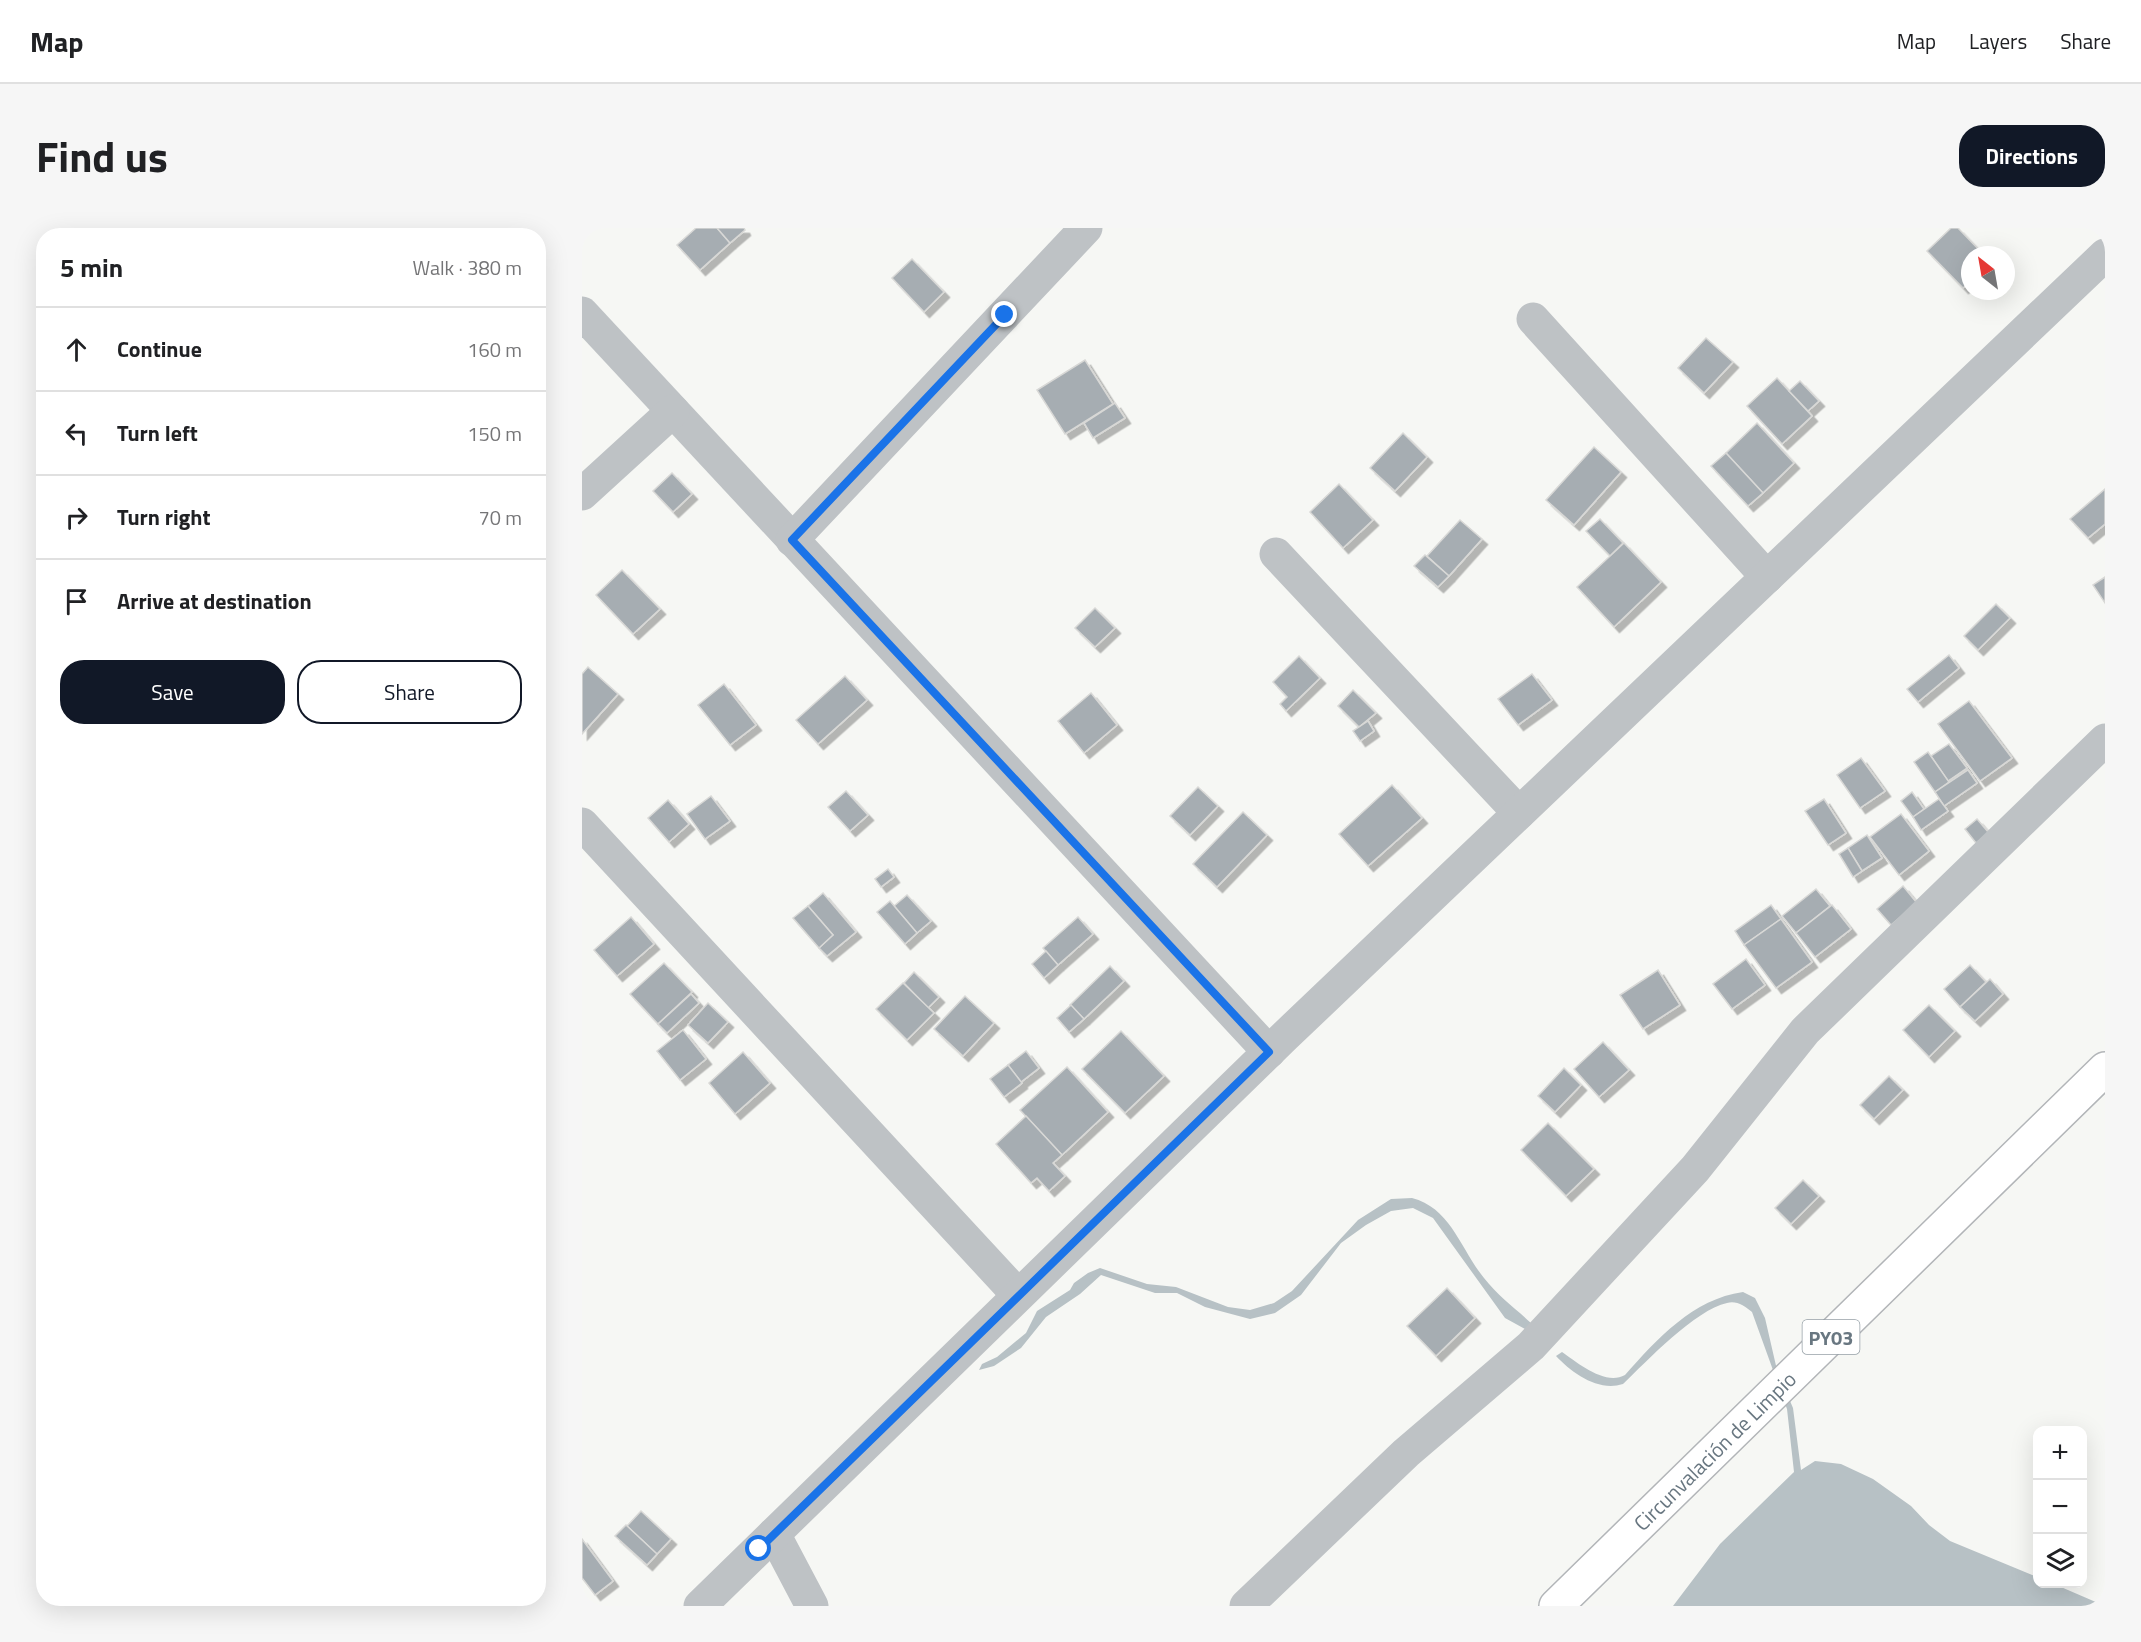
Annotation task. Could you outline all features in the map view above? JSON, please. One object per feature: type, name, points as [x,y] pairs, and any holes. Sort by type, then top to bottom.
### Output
[{"type":"highway","name":"Circunvalación de Limpio","points":[[1556,1606],[2105,1069]]},
{"type":"street","points":[[792,540],[1086,228]]},
{"type":"street","points":[[700,1606],[1269,1052],[2105,255]]},
{"type":"street","points":[[582,313],[1269,1052]]},
{"type":"street","points":[[1533,319],[1767,577]]},
{"type":"street","points":[[582,494],[674,411]]},
{"type":"street","points":[[1276,554],[1519,813]]},
{"type":"street","points":[[1246,1606],[1406,1453],[1531,1346],[1695,1169],[1805,1031],[2105,740]]},
{"type":"street","points":[[582,824],[1018,1295]]},
{"type":"street","points":[[774,1534],[812,1606]]},
{"type":"shaded area","points":[[1412,1198],[1425,1203],[1446,1220],[1484,1278],[1531,1323],[1525,1329],[1505,1318],[1433,1218],[1413,1208],[1391,1211],[1341,1243],[1301,1295],[1275,1313],[1250,1319],[1205,1307],[1177,1293],[1155,1293],[1101,1275],[1080,1294],[1046,1317],[1021,1348],[994,1366],[979,1370],[982,1364],[997,1357],[1026,1333],[1037,1311],[1070,1290],[1074,1283],[1088,1273],[1100,1268],[1147,1284],[1176,1287],[1228,1307],[1250,1310],[1274,1303],[1292,1291],[1358,1220],[1391,1199]]},
{"type":"shaded area","points":[[1743,1292],[1755,1298],[1765,1318],[1777,1370],[1793,1408],[1801,1470],[1815,1461],[1841,1464],[1873,1479],[1911,1506],[1929,1525],[1950,1541],[2033,1575],[2033,1588],[2063,1588],[2105,1606],[1673,1606],[1720,1544],[1794,1472],[1787,1409],[1752,1312],[1734,1302],[1701,1315],[1658,1350],[1623,1384],[1614,1386],[1595,1383],[1570,1369],[1556,1356],[1562,1352],[1592,1372],[1609,1378],[1617,1378],[1625,1375],[1677,1323],[1708,1303]]},
{"type":"building","points":[[696,228],[717,228],[730,243],[700,270],[677,245]]},
{"type":"building","points":[[717,228],[744,228],[745,230],[730,243]]},
{"type":"building","points":[[1951,228],[1958,228],[1975,246],[1961,246],[1961,286],[1927,251]]},
{"type":"building","points":[[912,259],[944,292],[924,312],[892,278]]},
{"type":"building","points":[[1706,338],[1733,362],[1704,393],[1678,368]]},
{"type":"building","points":[[1085,360],[1113,404],[1065,434],[1037,390]]},
{"type":"building","points":[[1777,378],[1812,416],[1782,444],[1747,406]]},
{"type":"building","points":[[1800,381],[1819,401],[1808,411],[1789,391]]},
{"type":"building","points":[[1115,403],[1125,418],[1093,438],[1084,423]]},
{"type":"building","points":[[1757,423],[1794,463],[1763,493],[1726,453]]},
{"type":"building","points":[[1403,433],[1427,457],[1395,491],[1370,468]]},
{"type":"building","points":[[1594,447],[1621,472],[1574,525],[1546,500]]},
{"type":"building","points":[[1726,453],[1763,493],[1748,506],[1711,466]]},
{"type":"building","points":[[672,473],[692,494],[673,512],[653,491]]},
{"type":"building","points":[[1339,484],[1373,520],[1343,548],[1310,512]]},
{"type":"building","points":[[2105,489],[2105,524],[2088,538],[2070,519]]},
{"type":"building","points":[[1600,519],[1623,543],[1610,556],[1586,531]]},
{"type":"building","points":[[1460,520],[1482,539],[1449,576],[1427,556]]},
{"type":"building","points":[[1624,543],[1661,582],[1614,627],[1577,587]]},
{"type":"building","points":[[1425,555],[1449,576],[1438,587],[1414,566]]},
{"type":"building","points":[[622,570],[660,609],[633,634],[596,595]]},
{"type":"building","points":[[2105,577],[2105,603],[2093,585]]},
{"type":"building","points":[[1996,604],[2010,618],[1978,650],[1964,636]]},
{"type":"building","points":[[1095,608],[1115,628],[1095,647],[1075,628]]},
{"type":"building","points":[[1949,655],[1959,668],[1918,702],[1907,689]]},
{"type":"building","points":[[1299,656],[1320,678],[1286,711],[1280,704],[1287,697],[1273,682]]},
{"type":"building","points":[[588,667],[618,694],[582,734],[582,674]]},
{"type":"building","points":[[1532,674],[1552,700],[1518,725],[1498,699]]},
{"type":"building","points":[[845,676],[867,700],[818,744],[796,720]]},
{"type":"building","points":[[724,684],[756,725],[730,745],[698,705]]},
{"type":"building","points":[[1353,690],[1376,713],[1359,727],[1338,706]]},
{"type":"building","points":[[1091,693],[1117,725],[1084,753],[1058,721]]},
{"type":"building","points":[[1969,701],[2012,758],[1980,781],[1938,724]]},
{"type":"building","points":[[1368,721],[1374,731],[1360,741],[1353,731]]},
{"type":"building","points":[[1949,744],[1967,768],[1948,781],[1931,756]]},
{"type":"building","points":[[1928,752],[1949,782],[1935,792],[1914,762]]},
{"type":"building","points":[[1861,758],[1885,791],[1860,808],[1837,775]]},
{"type":"building","points":[[1968,770],[1977,783],[1944,806],[1935,792]]},
{"type":"building","points":[[1392,785],[1422,818],[1368,866],[1339,834]]},
{"type":"building","points":[[1198,787],[1218,806],[1190,835],[1170,816]]},
{"type":"building","points":[[846,791],[868,815],[850,831],[828,807]]},
{"type":"building","points":[[1912,792],[1924,809],[1913,817],[1901,801]]},
{"type":"building","points":[[711,796],[730,821],[705,839],[687,814]]},
{"type":"building","points":[[1824,799],[1846,833],[1828,845],[1805,811]]},
{"type":"building","points":[[1939,799],[1948,811],[1921,830],[1913,817]]},
{"type":"building","points":[[668,800],[689,824],[669,842],[648,818]]},
{"type":"building","points":[[1243,812],[1267,835],[1217,887],[1193,864]]},
{"type":"building","points":[[1901,814],[1929,851],[1899,875],[1870,837]]},
{"type":"building","points":[[1977,819],[1989,833],[1976,843],[1965,829]]},
{"type":"building","points":[[1867,835],[1882,858],[1862,871],[1848,848]]},
{"type":"building","points":[[1848,848],[1862,871],[1853,877],[1839,854]]},
{"type":"building","points":[[888,869],[894,877],[881,887],[875,879]]},
{"type":"building","points":[[1903,886],[1917,903],[1891,925],[1877,909]]},
{"type":"building","points":[[1816,889],[1830,906],[1796,933],[1782,916]]},
{"type":"building","points":[[823,893],[856,932],[827,956],[819,948],[833,935],[808,906]]},
{"type":"building","points":[[907,895],[931,921],[917,933],[894,906]]},
{"type":"building","points":[[890,901],[917,933],[905,944],[877,912]]},
{"type":"building","points":[[1771,905],[1781,919],[1744,945],[1735,931]]},
{"type":"building","points":[[1832,905],[1851,929],[1815,957],[1796,933]]},
{"type":"building","points":[[808,906],[833,935],[819,948],[793,918]]},
{"type":"building","points":[[631,917],[654,944],[617,976],[594,950]]},
{"type":"building","points":[[1078,917],[1093,934],[1058,965],[1043,948]]},
{"type":"building","points":[[1781,919],[1812,962],[1776,988],[1744,945]]},
{"type":"building","points":[[1046,951],[1058,965],[1044,978],[1032,964]]},
{"type":"building","points":[[1746,959],[1765,985],[1732,1009],[1713,984]]},
{"type":"building","points":[[664,963],[692,992],[658,1024],[630,994]]},
{"type":"building","points":[[1970,965],[1986,982],[1960,1007],[1944,989]]},
{"type":"building","points":[[1110,966],[1124,981],[1084,1019],[1070,1005]]},
{"type":"building","points":[[1658,970],[1680,1005],[1643,1029],[1620,995]]},
{"type":"building","points":[[914,972],[939,997],[928,1008],[904,983]]},
{"type":"building","points":[[1990,979],[2003,994],[1975,1021],[1960,1007]]},
{"type":"building","points":[[903,983],[934,1013],[907,1040],[876,1009]]},
{"type":"building","points":[[691,994],[699,1003],[667,1033],[658,1024]]},
{"type":"building","points":[[965,996],[994,1023],[963,1056],[934,1029]]},
{"type":"building","points":[[708,1003],[728,1022],[708,1043],[688,1025]]},
{"type":"building","points":[[1071,1005],[1084,1019],[1069,1032],[1057,1018]]},
{"type":"building","points":[[1929,1005],[1955,1031],[1929,1057],[1903,1030]]},
{"type":"building","points":[[683,1030],[706,1059],[680,1080],[657,1051]]},
{"type":"building","points":[[1121,1031],[1164,1076],[1125,1113],[1082,1069]]},
{"type":"building","points":[[1603,1042],[1629,1070],[1599,1097],[1574,1069]]},
{"type":"building","points":[[1026,1051],[1039,1068],[1021,1082],[1008,1065]]},
{"type":"building","points":[[743,1052],[770,1083],[735,1114],[709,1083]]},
{"type":"building","points":[[1008,1065],[1022,1083],[1004,1097],[990,1079]]},
{"type":"building","points":[[1067,1067],[1108,1112],[1062,1155],[1020,1110]]},
{"type":"building","points":[[1564,1068],[1581,1085],[1555,1112],[1538,1096]]},
{"type":"building","points":[[1889,1076],[1903,1090],[1874,1119],[1860,1105]]},
{"type":"building","points":[[1026,1116],[1062,1155],[1053,1163],[1065,1176],[1049,1191],[1037,1178],[1031,1183],[996,1144]]},
{"type":"building","points":[[1548,1123],[1594,1169],[1566,1196],[1521,1150]]},
{"type":"building","points":[[1803,1180],[1819,1196],[1791,1224],[1775,1208]]},
{"type":"building","points":[[1447,1288],[1475,1318],[1436,1356],[1407,1326]]},
{"type":"building","points":[[641,1511],[671,1539],[657,1554],[627,1526]]},
{"type":"building","points":[[626,1525],[657,1554],[647,1565],[615,1536]]},
{"type":"building","points":[[582,1539],[613,1581],[595,1595],[582,1578]]},
{"type":"route","points":[[759,1549],[1269,1052],[792,540],[1005,315]]}]
